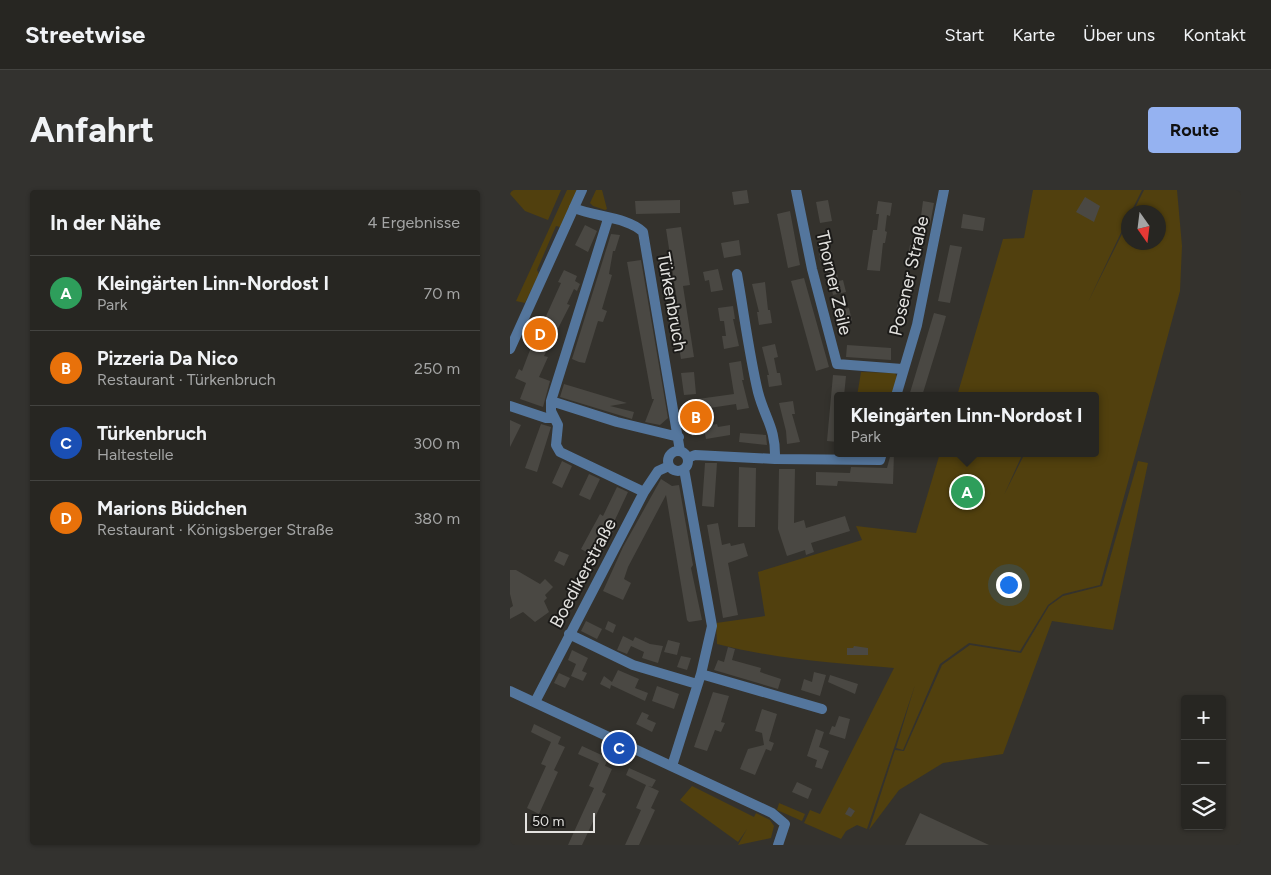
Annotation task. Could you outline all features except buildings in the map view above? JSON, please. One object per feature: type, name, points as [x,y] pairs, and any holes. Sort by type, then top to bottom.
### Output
[{"type":"street","points":[[510,349],[582,190]]},
{"type":"street","name":"Thorner Zeile","points":[[796,190],[812,269],[837,364],[902,369]]},
{"type":"street","name":"Posener Straße","points":[[897,392],[902,369],[917,325],[944,190]]},
{"type":"street","name":"Türkenbruch","points":[[574,208],[608,219],[632,223],[643,232],[678,436],[687,465],[684,469]]},
{"type":"street","points":[[608,219],[551,401],[551,410],[558,425],[556,445],[560,452],[644,492]]},
{"type":"street","points":[[738,274],[759,394],[772,424],[775,460]]},
{"type":"street","points":[[551,401],[617,422],[678,436]]},
{"type":"street","points":[[510,406],[546,418],[554,418]]},
{"type":"street","points":[[672,766],[701,674],[712,626],[684,469],[676,471],[669,466],[668,456],[673,452],[775,460],[854,457]]},
{"type":"street","name":"Boedikerstraße","points":[[535,702],[644,492],[658,471],[669,466]]},
{"type":"street","points":[[569,634],[633,665],[697,684]]},
{"type":"street","points":[[701,674],[822,709]]},
{"type":"street","points":[[510,691],[772,813],[785,824],[778,845]]},
{"type":"shaded area","points":[[510,190],[561,190],[548,220],[525,211],[510,194]]},
{"type":"shaded area","points":[[567,190],[577,190],[560,227],[556,226],[537,270],[539,274],[525,303],[516,301]]},
{"type":"shaded area","points":[[596,190],[602,190],[607,209],[593,206],[590,203]]},
{"type":"shaded area","points":[[1033,190],[1142,190],[1134,205],[1121,205],[1121,233],[1088,302],[1121,236],[1121,250],[1166,250],[1166,205],[1136,205],[1144,190],[1177,190],[1182,246],[1180,291],[1100,585],[1063,594],[1048,605],[1020,651],[969,643],[940,664],[903,750],[896,748],[915,685],[867,829],[857,825],[846,831],[841,839],[804,823],[810,810],[820,814],[894,668],[783,657],[717,644],[716,623],[765,616],[758,572],[862,540],[856,526],[916,533],[939,457],[1021,457],[1004,495],[1023,457],[1099,457],[1099,392],[958,392],[1003,239],[1024,238]]},
{"type":"shaded area","points":[[861,372],[895,373],[897,377],[893,392],[858,392]]},
{"type":"shaded area","points":[[1138,461],[1148,463],[1113,630],[1052,621],[1003,754],[943,763],[899,790],[869,830],[895,750],[904,751],[942,665],[970,645],[1021,653],[1049,606],[1063,596],[1102,586]]},
{"type":"shaded area","points":[[692,786],[754,817],[756,813],[770,820],[774,826],[771,838],[738,845],[747,829],[738,842],[680,800]]},
{"type":"shaded area","points":[[779,803],[805,814],[802,821],[777,810]]},
{"type":"place","name":"Marions Büdchen","points":[[540,334]]},
{"type":"place","name":"Pizzeria Da Nico","points":[[696,417]]},
{"type":"place","name":"Kleingärten Linn-Nordost I","points":[[967,492]]},
{"type":"place","name":"Türkenbruch","points":[[619,748]]}]
